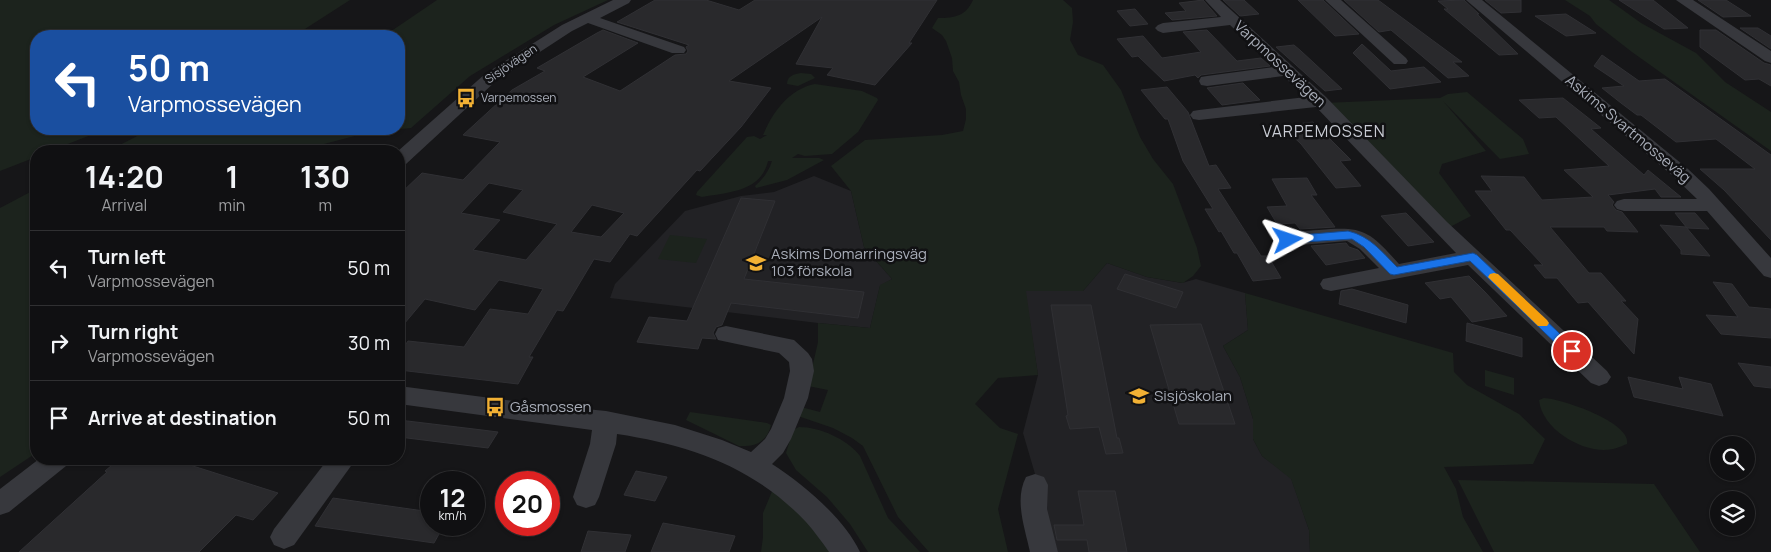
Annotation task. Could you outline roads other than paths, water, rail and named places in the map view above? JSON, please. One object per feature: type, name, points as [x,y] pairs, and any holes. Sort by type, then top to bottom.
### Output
[{"type":"street","name":"Sisjövägen","points":[[405,155],[491,77],[551,37],[624,0]]},
{"type":"street","name":"Varpmossevägen","points":[[1212,0],[1320,101],[1440,226],[1599,377]]},
{"type":"street","points":[[1332,0],[1400,61]]},
{"type":"street","name":"Askims Svartmosseväg","points":[[1473,0],[1664,158],[1713,205],[1771,271]]},
{"type":"street","points":[[1684,0],[1771,58]]},
{"type":"street","points":[[587,18],[678,50]]},
{"type":"street","points":[[1163,28],[1233,20]]},
{"type":"street","points":[[1207,81],[1288,70]]},
{"type":"street","points":[[1199,115],[1320,101]]},
{"type":"street","points":[[1624,205],[1713,205]]},
{"type":"street","points":[[1288,240],[1348,234],[1356,236],[1368,244],[1394,272]]},
{"type":"street","points":[[1331,284],[1473,257]]},
{"type":"street","points":[[726,334],[766,340],[786,346],[800,360],[802,371],[796,398],[782,432],[774,446],[754,465]]},
{"type":"street","points":[[405,396],[606,421],[693,438],[720,448],[754,465],[797,495],[817,514],[846,552]]},
{"type":"street","points":[[586,497],[604,444],[606,421]]},
{"type":"street","points":[[0,504],[49,465]]},
{"type":"street","points":[[284,537],[338,465]]},
{"type":"street","points":[[1035,485],[1034,509],[1044,552]]},
{"type":"place","name":"Varpemossen","points":[[466,98]]},
{"type":"place","name":"Askims Domarringsväg 103 förskola","points":[[756,263]]},
{"type":"place","name":"Sisjöskolan","points":[[1139,396]]},
{"type":"place","name":"Gåsmossen","points":[[495,407]]},
{"type":"district","name":"VARPEMOSSEN","points":[[1324,131]]}]
